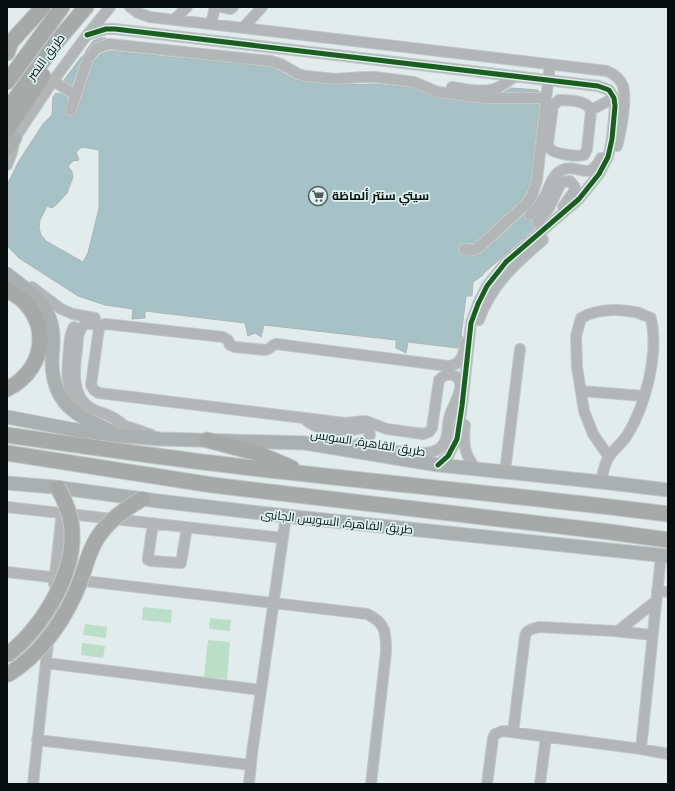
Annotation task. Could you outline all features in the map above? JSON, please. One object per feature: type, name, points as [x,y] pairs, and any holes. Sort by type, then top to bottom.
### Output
[{"type":"highway","points":[[8,48],[43,7]]},
{"type":"highway","name":"طريق النصر","points":[[7,82],[62,7]]},
{"type":"highway","name":"طريق النصر","points":[[7,110],[58,40],[86,7]]},
{"type":"highway","points":[[13,133],[44,74],[58,40]]},
{"type":"highway","points":[[7,389],[19,382],[31,369],[38,356],[40,340],[40,332],[36,318],[8,280]]},
{"type":"highway","points":[[7,435],[156,456],[304,474],[498,494],[668,514]]},
{"type":"highway","points":[[207,440],[257,453],[304,474]]},
{"type":"highway","points":[[7,454],[212,485],[668,540]]},
{"type":"highway","points":[[7,655],[20,644],[38,623],[53,600],[64,576],[71,550],[72,532],[70,514],[58,488]]},
{"type":"highway","points":[[7,675],[33,655],[60,621],[75,593],[93,545],[104,529],[117,515],[142,499]]},
{"type":"main road","points":[[7,150],[13,133]]},
{"type":"main road","points":[[8,280],[37,298],[50,318],[53,331],[52,372],[58,392],[69,408],[85,419],[124,431]]},
{"type":"main road","name":"طريق القاهرة, السويس","points":[[7,417],[74,430],[124,431],[161,439],[292,442],[476,469],[668,490]]},
{"type":"main road","name":"طريق القاهرة, السويس الجانبى","points":[[7,483],[286,516],[665,556]]},
{"type":"street","points":[[7,165],[12,152],[13,133],[110,7]]},
{"type":"street","points":[[130,7],[138,13],[144,15],[211,24],[603,70],[612,73],[621,81],[624,93],[620,133],[610,167],[600,184],[570,216],[514,264],[492,292],[481,312],[476,329],[464,439],[467,456],[476,469]]},
{"type":"street","points":[[175,19],[187,7]]},
{"type":"street","points":[[211,24],[215,7]]},
{"type":"street","points":[[221,7],[230,9],[233,7]]},
{"type":"street","points":[[243,28],[262,7]]},
{"type":"street","points":[[187,51],[189,38],[197,22]]},
{"type":"street","points":[[87,35],[101,30],[116,29],[548,80],[604,87],[609,90],[614,98],[614,122],[611,148],[604,166],[579,199],[513,255],[500,269],[482,294],[468,326],[464,354],[454,365],[445,366],[276,344],[267,350],[235,347],[224,337],[106,324],[101,324],[98,328],[91,385],[96,392],[350,423],[366,421],[387,429],[426,433],[432,428],[437,384],[439,380],[442,376],[448,374],[454,375],[458,378],[460,384],[459,395],[450,416],[447,436],[442,446],[433,452],[423,453],[379,448],[362,453]]},
{"type":"street","points":[[71,110],[88,58],[97,48],[103,45],[116,44],[271,61],[281,64],[302,75],[328,79],[375,77],[414,82],[438,92],[491,98],[546,98]]},
{"type":"street","points":[[464,249],[474,250],[478,248],[526,204],[532,196],[537,180],[550,64]]},
{"type":"street","points":[[434,85],[488,90],[499,87],[515,76]]},
{"type":"street","points":[[53,81],[76,95]]},
{"type":"street","points":[[591,110],[614,98]]},
{"type":"street","points":[[561,100],[584,102],[591,110],[586,154],[579,156],[550,150],[548,143],[552,109],[555,103],[561,100]]},
{"type":"street","points":[[532,217],[553,179],[559,172],[570,169],[588,171],[595,168],[604,152],[614,122]]},
{"type":"street","points":[[532,217],[548,201],[558,180],[565,175],[573,176],[579,181],[581,189],[579,199]]},
{"type":"street","points":[[532,217],[549,208],[560,185],[563,182],[570,181],[575,187],[574,194],[550,225]]},
{"type":"street","points":[[8,280],[33,287],[61,309],[95,321],[85,324],[79,331],[75,370],[78,393],[83,401],[91,408],[114,418],[124,431]]},
{"type":"street","points":[[601,482],[609,457],[626,438],[640,408],[647,386],[652,356],[653,329],[650,318],[636,312],[610,310],[590,313],[581,318],[576,336],[577,367],[584,411],[593,434],[609,457]]},
{"type":"street","points":[[438,464],[448,456],[457,439],[470,328],[474,313]]},
{"type":"street","points":[[74,327],[70,336],[67,368],[68,383],[75,400],[85,410]]},
{"type":"street","points":[[505,472],[520,349]]},
{"type":"street","points":[[581,391],[644,396]]},
{"type":"street","points":[[94,415],[124,431]]},
{"type":"street","points":[[304,418],[313,425],[324,428],[349,431],[362,427],[369,430],[370,434],[367,441],[343,449]]},
{"type":"street","points":[[7,506],[283,538]]},
{"type":"street","points":[[33,784],[62,512]]},
{"type":"street","points":[[249,784],[286,516]]},
{"type":"street","points":[[153,523],[148,558],[148,560],[151,561],[181,564],[187,527]]},
{"type":"street","points":[[641,749],[656,596],[665,556]]},
{"type":"street","points":[[7,572],[273,602],[367,614],[377,619],[383,627],[386,636],[386,652],[371,784]]},
{"type":"street","points":[[618,631],[656,596],[668,592]]},
{"type":"street","points":[[513,732],[525,636],[527,632],[538,627],[618,631],[652,636]]},
{"type":"street","points":[[46,663],[261,690]]},
{"type":"street","points":[[487,784],[494,735],[503,731],[641,749],[668,754]]},
{"type":"street","points":[[540,784],[546,737]]},
{"type":"street","points":[[37,740],[251,765]]},
{"type":"green space","points":[[143,607],[172,610],[171,623],[142,620]]},
{"type":"green space","points":[[210,618],[231,620],[230,631],[209,629]]},
{"type":"green space","points":[[85,624],[107,627],[106,638],[83,635]]},
{"type":"green space","points":[[208,640],[230,642],[227,679],[204,677]]},
{"type":"green space","points":[[82,643],[105,646],[103,658],[81,655]]},
{"type":"building","points":[[100,38],[106,38],[95,42],[85,52],[93,41]]},
{"type":"building","name":"سيتي سنتر ألماظة","points":[[110,51],[270,67],[295,80],[305,82],[335,85],[375,84],[412,88],[437,98],[483,104],[539,104],[531,179],[526,193],[521,200],[474,243],[464,243],[459,245],[458,251],[463,255],[474,256],[481,254],[524,215],[526,220],[531,221],[531,226],[534,229],[483,275],[473,282],[472,296],[466,296],[461,336],[463,337],[460,340],[458,348],[408,342],[406,353],[396,348],[396,340],[264,325],[261,337],[255,333],[248,336],[245,323],[145,311],[145,318],[132,319],[133,309],[105,305],[78,296],[19,258],[7,246],[7,185],[19,161],[43,124],[52,115],[53,97],[56,93],[60,93],[68,98],[65,112],[69,116],[75,115],[94,61],[101,54]],"holes":[[[82,147],[99,150],[99,208],[88,253],[83,262],[46,241],[41,235],[39,228],[40,220],[47,206],[52,208],[67,193],[73,177],[68,166],[73,161],[79,160],[76,152]]]},
{"type":"building","points":[[82,56],[72,85],[64,80]]},
{"type":"building","points":[[511,88],[537,90],[540,92],[504,92]]},
{"type":"cycle path","points":[[87,35],[106,29],[115,29],[598,86],[609,90],[614,98],[615,106],[612,139],[608,157],[599,174],[579,199],[506,262],[487,286],[478,304],[471,323],[457,439],[448,456],[438,465]]},
{"type":"place","name":"سيتي سنتر ألماظة","points":[[318,196]]}]
